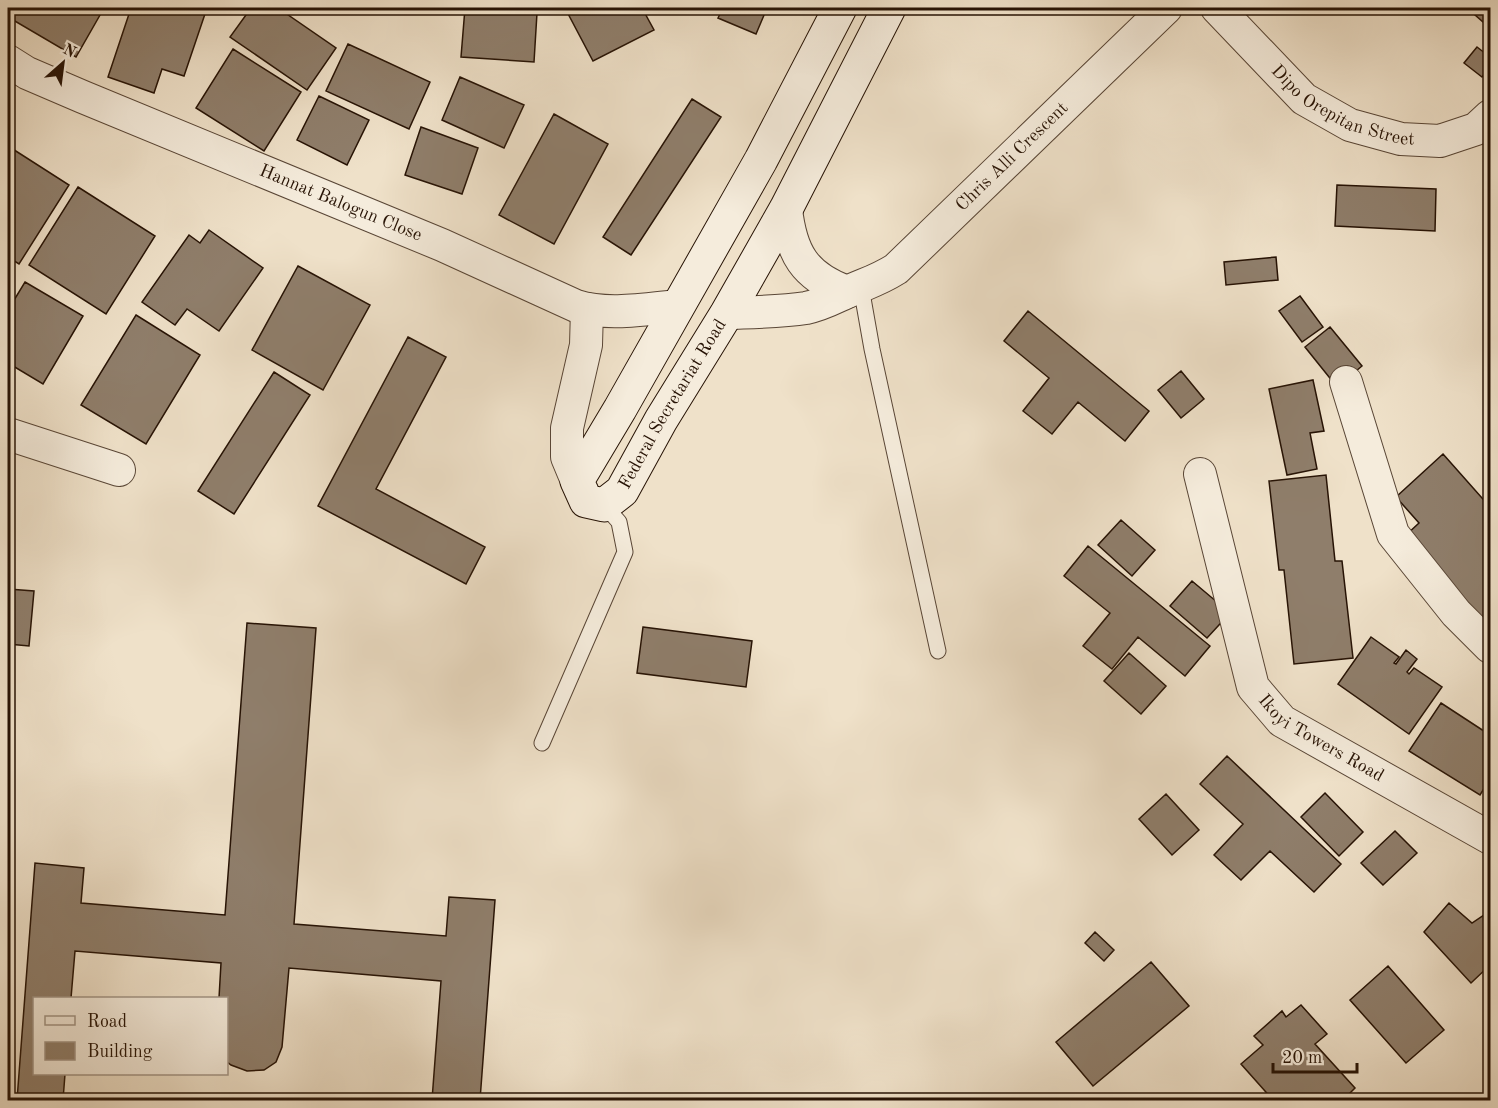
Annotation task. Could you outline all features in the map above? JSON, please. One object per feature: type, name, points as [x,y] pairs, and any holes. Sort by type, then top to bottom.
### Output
[{"type":"main road","points":[[577,481],[761,159],[840,8]]},
{"type":"main road","name":"Federal Secretariat Road","points":[[577,481],[586,501],[604,505],[622,490],[786,209],[889,8]]},
{"type":"street","name":"Chris Alli Crescent","points":[[727,313],[807,308],[878,281],[896,270],[1166,8]]},
{"type":"street","name":"Dipo Orepitan Street","points":[[1217,8],[1304,99],[1350,125],[1401,139],[1440,141],[1476,129],[1491,116]]},
{"type":"street","name":"Hannat Balogun Close","points":[[8,61],[27,73],[83,97],[442,245],[587,309],[631,310],[678,306]]},
{"type":"street","points":[[786,209],[792,242],[804,265],[819,279],[854,290]]},
{"type":"street","points":[[577,481],[567,457],[567,428],[586,345],[587,309]]},
{"type":"street","points":[[1346,382],[1394,534],[1456,614],[1491,647]]},
{"type":"street","points":[[8,434],[118,470]]},
{"type":"street","name":"Ikoyi Towers Road","points":[[1200,474],[1253,687],[1282,721],[1491,838]]},
{"type":"lane","points":[[854,290],[872,349],[938,651]]},
{"type":"lane","points":[[542,743],[625,552],[619,522],[604,505]]},
{"type":"building","points":[[8,8],[104,8],[76,57],[8,17]]},
{"type":"building","points":[[131,8],[207,8],[184,76],[162,69],[154,93],[108,77]]},
{"type":"building","points":[[251,8],[278,8],[336,48],[307,90],[230,37]]},
{"type":"building","points":[[465,8],[537,13],[534,62],[461,57]]},
{"type":"building","points":[[565,8],[642,8],[654,30],[593,61]]},
{"type":"building","points":[[723,8],[767,8],[756,34],[718,18]]},
{"type":"building","points":[[1467,8],[1490,8],[1490,28]]},
{"type":"building","points":[[348,44],[430,82],[409,129],[326,91]]},
{"type":"building","points":[[1477,47],[1490,57],[1490,67],[1482,77],[1464,63]]},
{"type":"building","points":[[233,49],[301,92],[264,151],[196,108]]},
{"type":"building","points":[[460,77],[524,105],[504,148],[442,120]]},
{"type":"building","points":[[319,96],[369,120],[347,165],[297,140]]},
{"type":"building","points":[[692,99],[721,117],[631,255],[603,237]]},
{"type":"building","points":[[554,114],[608,144],[554,244],[499,215]]},
{"type":"building","points":[[421,127],[478,148],[462,194],[405,175]]},
{"type":"building","points":[[8,146],[69,185],[19,264],[8,257]]},
{"type":"building","points":[[1337,185],[1436,189],[1435,231],[1335,226]]},
{"type":"building","points":[[78,187],[155,236],[106,314],[29,265]]},
{"type":"building","points":[[209,230],[263,268],[219,331],[187,309],[175,325],[142,302],[189,235],[200,243]]},
{"type":"building","points":[[1276,257],[1278,280],[1226,285],[1224,262]]},
{"type":"building","points":[[298,266],[370,305],[323,390],[252,350]]},
{"type":"building","points":[[25,282],[83,316],[43,384],[8,363],[8,310]]},
{"type":"building","points":[[1300,296],[1323,327],[1302,342],[1279,311]]},
{"type":"building","points":[[1028,311],[1149,411],[1125,441],[1078,402],[1052,434],[1023,411],[1049,378],[1004,341]]},
{"type":"building","points":[[136,315],[200,355],[146,444],[81,405]]},
{"type":"building","points":[[1330,327],[1362,366],[1337,387],[1305,347]]},
{"type":"building","points":[[408,337],[446,357],[376,489],[485,547],[466,584],[318,506]]},
{"type":"building","points":[[1181,371],[1204,399],[1181,418],[1158,390]]},
{"type":"building","points":[[274,372],[310,395],[234,514],[198,491]]},
{"type":"building","points":[[1313,380],[1324,431],[1310,433],[1317,469],[1287,475],[1269,389]]},
{"type":"building","points":[[1443,454],[1490,507],[1490,628],[1405,536],[1419,523],[1396,497]]},
{"type":"building","points":[[1326,475],[1335,561],[1342,561],[1353,658],[1294,664],[1284,570],[1279,570],[1269,481]]},
{"type":"building","points":[[1121,520],[1155,550],[1132,576],[1098,545]]},
{"type":"building","points":[[1088,546],[1210,646],[1185,676],[1138,637],[1112,669],[1083,646],[1110,613],[1064,576]]},
{"type":"building","points":[[1192,581],[1230,613],[1207,638],[1170,606]]},
{"type":"building","points":[[8,589],[34,591],[29,646],[8,644]]},
{"type":"building","points":[[247,623],[316,628],[294,924],[446,936],[449,897],[495,900],[480,1100],[432,1100],[441,981],[289,968],[282,1047],[276,1062],[264,1070],[247,1071],[228,1063],[228,997],[219,997],[221,963],[75,951],[71,997],[33,997],[33,1075],[65,1075],[63,1100],[17,1100],[35,863],[84,868],[81,903],[225,915]]},
{"type":"building","points":[[643,627],[752,641],[746,687],[637,673]]},
{"type":"building","points":[[1371,637],[1399,657],[1394,663],[1396,664],[1406,650],[1417,659],[1407,672],[1409,674],[1414,668],[1442,687],[1409,734],[1338,684]]},
{"type":"building","points":[[1129,653],[1166,686],[1141,714],[1104,681]]},
{"type":"building","points":[[1441,703],[1490,735],[1490,779],[1480,795],[1409,751]]},
{"type":"building","points":[[1227,756],[1341,864],[1314,892],[1270,851],[1241,880],[1214,855],[1243,824],[1200,784]]},
{"type":"building","points":[[1325,793],[1363,832],[1339,856],[1301,817]]},
{"type":"building","points":[[1166,794],[1199,830],[1172,855],[1139,819]]},
{"type":"building","points":[[1395,831],[1417,853],[1383,885],[1361,863]]},
{"type":"building","points":[[1449,903],[1472,923],[1490,911],[1490,965],[1471,983],[1424,932]]},
{"type":"building","points":[[1095,932],[1114,950],[1104,961],[1085,943]]},
{"type":"building","points":[[1151,962],[1189,1006],[1093,1086],[1056,1042]]},
{"type":"building","points":[[1388,966],[1444,1030],[1406,1063],[1350,1000]]},
{"type":"building","points":[[1301,1005],[1327,1034],[1315,1044],[1355,1088],[1350,1093],[1356,1100],[1273,1100],[1241,1064],[1263,1045],[1254,1036],[1282,1011],[1286,1017]]}]
